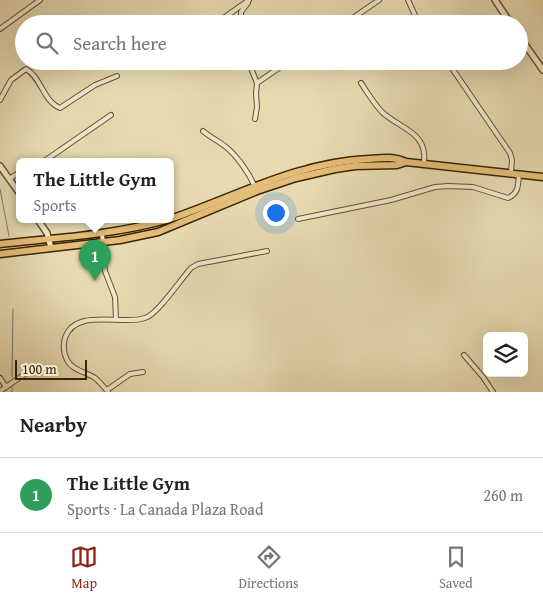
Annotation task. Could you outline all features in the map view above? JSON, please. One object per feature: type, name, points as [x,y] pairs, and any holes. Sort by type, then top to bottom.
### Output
[{"type":"main road","points":[[0,254],[103,242],[158,232],[294,172],[345,161],[399,158],[406,162],[543,177]]},
{"type":"main road","points":[[174,217],[208,209]]},
{"type":"main road","points":[[0,244],[102,233],[151,223]]},
{"type":"street","points":[[29,0],[33,5]]},
{"type":"street","points":[[19,15],[40,0]]},
{"type":"street","points":[[228,15],[250,0]]},
{"type":"street","points":[[241,15],[241,12],[250,0]]},
{"type":"street","points":[[357,15],[379,0]]},
{"type":"street","points":[[408,0],[416,15]]},
{"type":"street","points":[[495,0],[505,15]]},
{"type":"street","points":[[0,28],[15,18]]},
{"type":"street","points":[[528,49],[543,70]]},
{"type":"street","points":[[0,100],[11,80],[25,70]]},
{"type":"street","points":[[27,70],[51,103],[60,108],[95,85],[117,76]]},
{"type":"street","points":[[252,70],[257,83],[255,119]]},
{"type":"street","points":[[257,83],[276,70]]},
{"type":"street","points":[[453,70],[510,152],[512,173]]},
{"type":"street","points":[[361,83],[382,112],[414,135],[423,145],[425,153],[424,163]]},
{"type":"street","points":[[49,158],[110,115]]},
{"type":"street","points":[[203,130],[231,152],[256,188]]},
{"type":"street","points":[[0,166],[16,189]]},
{"type":"street","points":[[298,219],[391,200],[435,187],[473,187],[508,198],[515,194],[517,190],[519,174]]},
{"type":"street","points":[[9,179],[16,175]]},
{"type":"street","points":[[40,223],[49,239],[51,248]]},
{"type":"street","points":[[102,233],[105,271],[115,298],[116,319]]},
{"type":"street","points":[[143,372],[130,374],[108,391],[94,378],[69,363],[64,352],[66,334],[77,323],[86,320],[138,319],[149,316],[185,275],[198,264],[267,251]]},
{"type":"street","points":[[464,355],[493,392]]},
{"type":"street","points":[[0,391],[28,372]]},
{"type":"street","points":[[0,378],[6,387]]},
{"type":"waterway","points":[[0,189],[9,236]]},
{"type":"waterway","points":[[12,377],[13,309]]},
{"type":"waterway","points":[[12,387],[12,392]]},
{"type":"place","name":"The Little Gym","points":[[95,281]]}]
